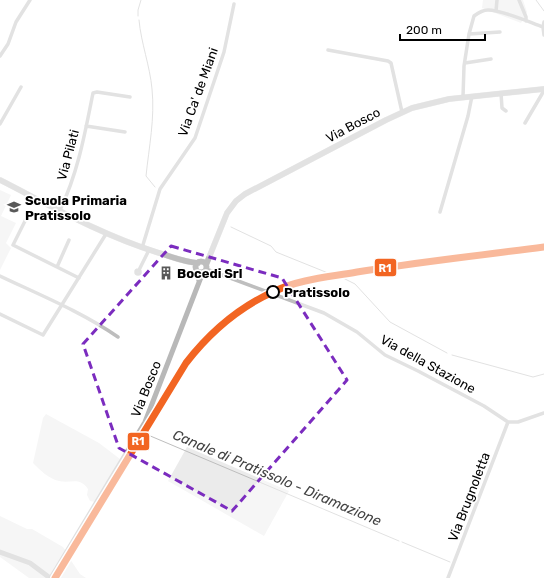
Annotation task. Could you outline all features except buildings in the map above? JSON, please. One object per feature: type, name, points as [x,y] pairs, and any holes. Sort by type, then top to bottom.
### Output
[{"type":"main road","name":"Via Bosco","points":[[52,578],[145,422],[227,212],[231,206],[241,197],[402,112],[424,104],[463,97],[544,89]]},
{"type":"main road","points":[[0,180],[106,234],[142,248],[189,262],[204,263],[205,269],[200,272],[196,270],[189,262]]},
{"type":"main road","name":"Via Bosco","points":[[199,284],[196,266],[212,250]]},
{"type":"street","points":[[0,56],[8,44],[16,22],[30,0]]},
{"type":"street","points":[[496,11],[497,0]]},
{"type":"street","points":[[519,0],[526,17],[526,21]]},
{"type":"street","name":"Via Ca' de Miani","points":[[142,248],[160,189],[195,138],[224,52],[234,4]]},
{"type":"street","points":[[463,97],[465,63],[469,34],[474,16],[487,10],[496,11],[543,27]]},
{"type":"street","points":[[544,22],[544,35]]},
{"type":"street","points":[[469,34],[500,32]]},
{"type":"street","points":[[328,50],[388,61],[391,63],[402,112]]},
{"type":"street","points":[[465,63],[491,58]]},
{"type":"street","points":[[0,124],[21,87]]},
{"type":"street","name":"Via Bosco","points":[[525,123],[544,89]]},
{"type":"street","name":"Via Pilati","points":[[60,210],[69,192],[93,93],[97,92],[130,97]]},
{"type":"street","points":[[501,93],[502,108],[506,111]]},
{"type":"street","points":[[440,212],[470,109],[472,96]]},
{"type":"street","name":"Via Pilati","points":[[86,126],[125,132]]},
{"type":"street","points":[[26,219],[11,244],[79,278]]},
{"type":"street","points":[[0,314],[43,335],[106,234]]},
{"type":"street","points":[[57,267],[69,240]]},
{"type":"street","points":[[139,270],[149,250]]},
{"type":"street","name":"Via della Stazione","points":[[205,269],[324,313],[357,332],[385,355],[484,406],[508,422]]},
{"type":"street","points":[[0,276],[62,305],[118,337]]},
{"type":"street","points":[[508,422],[518,422],[544,413]]},
{"type":"street","name":"Via Brugnoletta","points":[[448,578],[508,422]]},
{"type":"highlighted area","points":[[171,246],[282,278],[347,380],[232,511],[119,448],[83,344]]},
{"type":"shaded area","points":[[483,0],[523,0],[527,12],[521,23],[482,8]]},
{"type":"shaded area","points":[[0,190],[11,195],[1,216],[16,223],[6,243],[11,248],[0,270]]},
{"type":"shaded area","points":[[46,414],[99,443],[120,459],[95,502],[90,501],[87,495],[88,489],[85,485],[75,481],[63,482],[55,480],[45,474],[33,463],[43,418]]},
{"type":"shaded area","points":[[187,447],[289,491],[264,536],[168,481]]},
{"type":"shaded area","points":[[0,516],[27,529],[32,529],[63,547],[66,551],[49,578],[29,578],[0,557]]},
{"type":"shaded area","points":[[70,559],[80,574],[86,578],[59,578]]},
{"type":"waterway","points":[[138,16],[141,0]]},
{"type":"waterway","points":[[536,0],[544,11]]},
{"type":"waterway","points":[[139,20],[151,80],[153,100],[146,176],[155,187]]},
{"type":"waterway","points":[[231,227],[271,246],[276,252],[328,273],[338,272]]},
{"type":"waterway","points":[[341,277],[355,284],[390,322],[447,353]]},
{"type":"waterway","points":[[452,355],[533,377],[544,374]]},
{"type":"waterway","name":"Canale di Pratissolo - Diramazione","points":[[148,435],[399,541]]},
{"type":"waterway","name":"Canale di Pratissolo - Diramazione","points":[[402,542],[450,562]]},
{"type":"waterway","points":[[0,552],[30,563],[50,578]]},
{"type":"transit line","name":"R1","points":[[55,578],[186,363],[215,331],[237,313],[262,297],[285,287],[305,281],[404,265],[544,247]]},
{"type":"place","name":"Scuola Primaria Pratissolo","points":[[14,207]]},
{"type":"place","name":"Bocedi Srl","points":[[166,273]]},
{"type":"place","name":"Pratissolo","points":[[273,292]]}]
